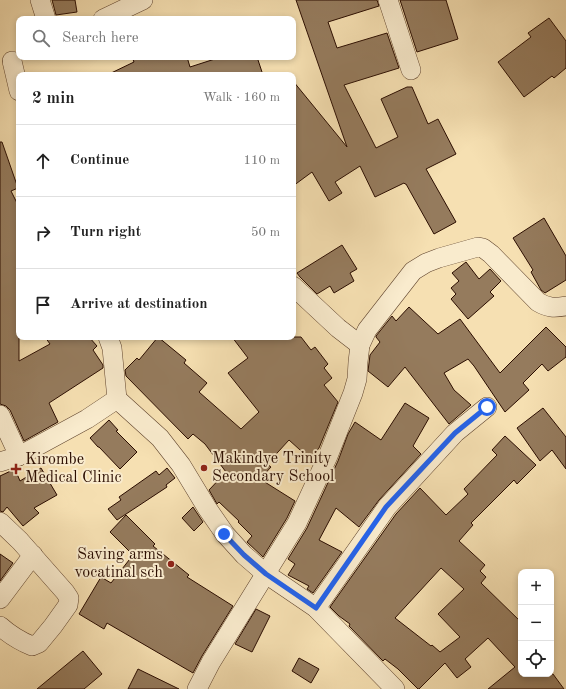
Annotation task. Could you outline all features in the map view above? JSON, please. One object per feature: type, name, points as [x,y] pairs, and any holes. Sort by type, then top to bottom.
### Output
[{"type":"street","points":[[40,0],[45,16]]},
{"type":"street","points":[[109,16],[143,0]]},
{"type":"street","points":[[388,0],[411,70]]},
{"type":"street","points":[[11,61],[16,80]]},
{"type":"street","points":[[196,689],[211,662],[297,523],[334,442],[354,393],[358,379],[360,344],[367,330],[413,271],[426,262],[478,247],[483,248],[491,254],[538,302],[545,307],[554,308],[566,306]]},
{"type":"street","points":[[296,289],[338,328],[360,344]]},
{"type":"street","points":[[109,340],[112,348],[117,399],[160,438],[181,465],[224,534],[244,555],[266,574],[316,608],[396,689]]},
{"type":"street","points":[[0,462],[19,456],[88,418],[117,399]]},
{"type":"street","points":[[316,608],[386,507],[455,433],[487,407]]},
{"type":"street","points":[[0,415],[19,456]]},
{"type":"street","points":[[0,522],[33,556],[69,598],[68,605],[53,626],[39,642],[32,646],[8,633],[0,626]]},
{"type":"street","points":[[0,599],[33,556]]},
{"type":"building","points":[[52,0],[75,0],[77,12],[56,15]]},
{"type":"building","points":[[296,0],[377,0],[379,6],[328,22],[337,48],[387,33],[399,68],[344,85],[376,148],[398,137],[381,99],[407,87],[412,87],[428,124],[438,119],[456,154],[426,169],[456,222],[434,234],[406,184],[404,183],[375,197],[360,166],[335,182],[342,193],[329,201],[312,172],[296,184],[296,85],[347,147]]},
{"type":"building","points":[[400,0],[446,0],[458,39],[417,52]]},
{"type":"building","points":[[549,18],[566,41],[566,68],[554,78],[552,76],[524,97],[498,62],[531,37],[528,33]]},
{"type":"building","points":[[133,60],[188,60],[190,67],[212,60],[258,60],[262,72],[113,72],[134,62]]},
{"type":"building","points":[[0,142],[2,142],[16,182],[16,189],[11,191],[16,201],[16,340],[19,340],[19,361],[50,344],[47,340],[92,340],[97,346],[93,350],[103,365],[103,368],[49,403],[58,422],[24,441],[10,410],[6,406],[0,404]]},
{"type":"building","points":[[544,218],[566,256],[566,280],[545,293],[541,290],[531,272],[533,270],[513,238]]},
{"type":"building","points":[[342,245],[357,269],[350,273],[354,281],[334,293],[330,286],[317,294],[297,273]]},
{"type":"building","points":[[466,262],[479,279],[490,269],[501,281],[490,292],[494,296],[468,319],[451,299],[456,294],[451,288],[459,281],[452,273]]},
{"type":"building","points":[[409,307],[438,334],[460,319],[500,373],[546,327],[566,347],[566,357],[548,371],[542,364],[523,383],[529,390],[505,412],[468,359],[444,373],[454,390],[471,405],[449,424],[405,367],[388,387],[368,371],[370,355],[380,342],[376,336],[392,316],[396,321]]},
{"type":"building","points":[[296,337],[301,337],[311,350],[315,347],[328,364],[324,368],[332,378],[324,385],[338,402],[319,448],[310,459],[289,440],[267,464],[271,467],[260,479],[295,501],[287,518],[263,557],[247,542],[252,536],[219,502],[217,504],[209,490],[226,472],[205,444],[193,434],[188,439],[126,376],[125,370],[137,358],[139,360],[156,340],[162,340],[186,360],[184,363],[207,383],[199,392],[241,429],[259,412],[228,373],[248,358],[234,340],[296,340]]},
{"type":"building","points":[[405,403],[429,418],[413,446],[421,454],[379,500],[359,527],[336,508],[319,540],[342,552],[313,593],[307,589],[309,586],[288,575],[295,564],[288,559],[307,528],[338,461],[348,434],[355,422],[381,440]]},
{"type":"building","points":[[543,408],[566,437],[566,469],[552,450],[540,461],[517,428]]},
{"type":"building","points":[[109,420],[118,430],[116,431],[137,452],[120,469],[90,438]]},
{"type":"building","points":[[505,436],[536,465],[517,484],[514,480],[471,523],[473,525],[459,541],[485,565],[480,571],[486,577],[481,583],[518,619],[518,677],[554,677],[554,675],[564,689],[488,689],[515,667],[488,638],[465,659],[471,667],[457,678],[445,663],[418,689],[398,669],[385,659],[383,661],[349,626],[350,624],[330,607],[396,514],[420,488],[446,515],[468,494],[464,489],[497,455],[492,450]],"holes":[[[441,568],[464,589],[438,614],[460,637],[440,652],[395,618]]]},
{"type":"building","points":[[41,468],[57,495],[34,508],[39,513],[23,526],[7,507],[3,512],[0,511],[0,476],[15,469],[20,481]]},
{"type":"building","points":[[167,468],[175,478],[166,485],[167,487],[117,520],[108,509],[121,500],[119,497],[156,471],[159,475]]},
{"type":"building","points":[[193,507],[203,522],[194,531],[182,518]]},
{"type":"building","points":[[126,515],[155,544],[153,546],[189,575],[187,577],[233,606],[193,673],[107,623],[104,629],[79,614],[101,577],[111,583],[133,555],[110,532]]},
{"type":"building","points":[[0,554],[13,563],[0,581]]},
{"type":"building","points":[[256,609],[270,616],[252,652],[235,644]]},
{"type":"building","points":[[83,651],[102,674],[84,689],[37,689]]},
{"type":"building","points":[[299,658],[319,669],[311,683],[292,671]]},
{"type":"building","points":[[138,669],[179,689],[128,689]]},
{"type":"place","name":"Makindye Trinity Secondary School","points":[[204,468]]},
{"type":"place","name":"Kirombe Medical Clinic","points":[[16,469]]},
{"type":"place","name":"Saving arms vocatinal sch","points":[[171,564]]},
{"type":"route","points":[[224,534],[244,555],[266,574],[316,608],[386,507],[455,433],[487,407]]}]
